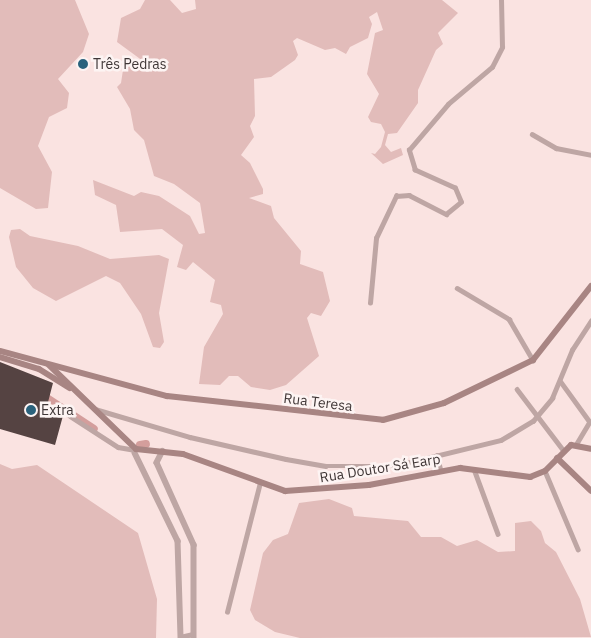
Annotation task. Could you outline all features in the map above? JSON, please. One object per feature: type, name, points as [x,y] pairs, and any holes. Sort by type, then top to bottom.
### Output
[{"type":"main road","name":"Rua Teresa","points":[[0,357],[40,366],[48,364],[167,396],[382,420],[444,403],[533,360],[591,286]]},
{"type":"main road","name":"Rua Teresa","points":[[0,351],[40,366]]},
{"type":"main road","points":[[48,364],[73,390]]},
{"type":"main road","points":[[40,366],[95,409],[135,451]]},
{"type":"main road","points":[[545,471],[557,458],[562,449],[576,445],[591,449]]},
{"type":"main road","name":"Rua Doutor Sá Earp","points":[[135,451],[164,450],[260,483],[296,492],[369,485],[441,471],[474,468],[530,477],[545,471]]},
{"type":"main road","points":[[557,458],[591,491]]},
{"type":"street","points":[[370,303],[376,238],[396,196],[409,195],[446,214],[461,202],[455,188],[415,170],[409,150],[448,104],[492,67],[502,47],[501,0]]},
{"type":"street","points":[[532,134],[556,148],[591,156]]},
{"type":"street","points":[[457,288],[509,318],[533,360]]},
{"type":"street","points":[[95,409],[190,437],[325,466],[394,466],[501,440],[538,416],[552,398],[572,350],[591,321]]},
{"type":"street","points":[[561,382],[590,422],[587,430],[576,445]]},
{"type":"street","points":[[517,389],[562,449]]},
{"type":"street","points":[[70,416],[118,447],[135,451],[178,541],[180,638],[193,636],[194,545],[151,449]]},
{"type":"street","points":[[157,463],[164,450]]},
{"type":"street","points":[[437,455],[441,471]]},
{"type":"street","points":[[474,468],[498,534]]},
{"type":"street","points":[[545,471],[578,550]]},
{"type":"street","points":[[227,612],[260,483]]},
{"type":"shaded area","points":[[0,0],[75,0],[89,34],[83,52],[58,79],[69,93],[67,108],[49,117],[38,146],[52,172],[48,208],[36,209],[0,188]]},
{"type":"shaded area","points":[[145,0],[170,0],[182,13],[196,9],[195,0],[442,0],[458,13],[438,33],[443,44],[436,50],[418,90],[418,103],[397,133],[388,134],[385,145],[391,152],[401,148],[403,155],[383,164],[371,153],[375,154],[381,147],[385,132],[381,124],[371,122],[368,117],[379,94],[367,74],[375,33],[383,30],[377,12],[369,17],[372,24],[368,38],[350,47],[346,54],[335,48],[325,50],[297,38],[293,41],[298,55],[295,60],[271,77],[254,79],[255,116],[250,126],[254,137],[241,155],[250,163],[263,189],[263,194],[249,198],[271,206],[274,218],[301,251],[300,264],[323,272],[330,301],[321,316],[311,313],[307,318],[319,356],[286,385],[270,390],[251,387],[238,376],[229,376],[220,385],[199,384],[204,347],[223,314],[221,305],[210,302],[215,280],[193,262],[186,270],[177,267],[183,245],[162,229],[120,232],[116,205],[95,195],[93,180],[134,196],[141,192],[159,196],[190,216],[199,234],[205,233],[200,203],[174,184],[154,176],[144,140],[134,130],[130,109],[117,87],[121,83],[125,57],[134,63],[143,61],[117,42],[121,18],[140,9]]},
{"type":"shaded area","points":[[20,229],[30,236],[78,246],[110,259],[159,255],[169,259],[159,313],[164,342],[160,348],[153,347],[141,314],[120,283],[106,276],[56,301],[33,288],[16,267],[9,237],[11,230]]},
{"type":"shaded area","points":[[0,464],[12,469],[37,465],[138,533],[157,599],[156,638],[0,638]]},
{"type":"shaded area","points":[[329,499],[352,508],[354,516],[408,521],[421,537],[441,537],[457,546],[477,540],[498,552],[515,551],[515,523],[531,521],[541,531],[545,543],[556,552],[580,599],[591,637],[300,638],[275,632],[255,620],[250,610],[263,553],[273,540],[288,534],[299,503]]},
{"type":"building","name":"Extra","points":[[0,362],[53,383],[47,406],[64,412],[55,445],[0,429]]},
{"type":"waterway","points":[[47,398],[94,429]]},
{"type":"waterway","points":[[140,445],[146,444]]},
{"type":"place","name":"Três Pedras","points":[[83,64]]},
{"type":"place","name":"Extra","points":[[31,410]]}]
